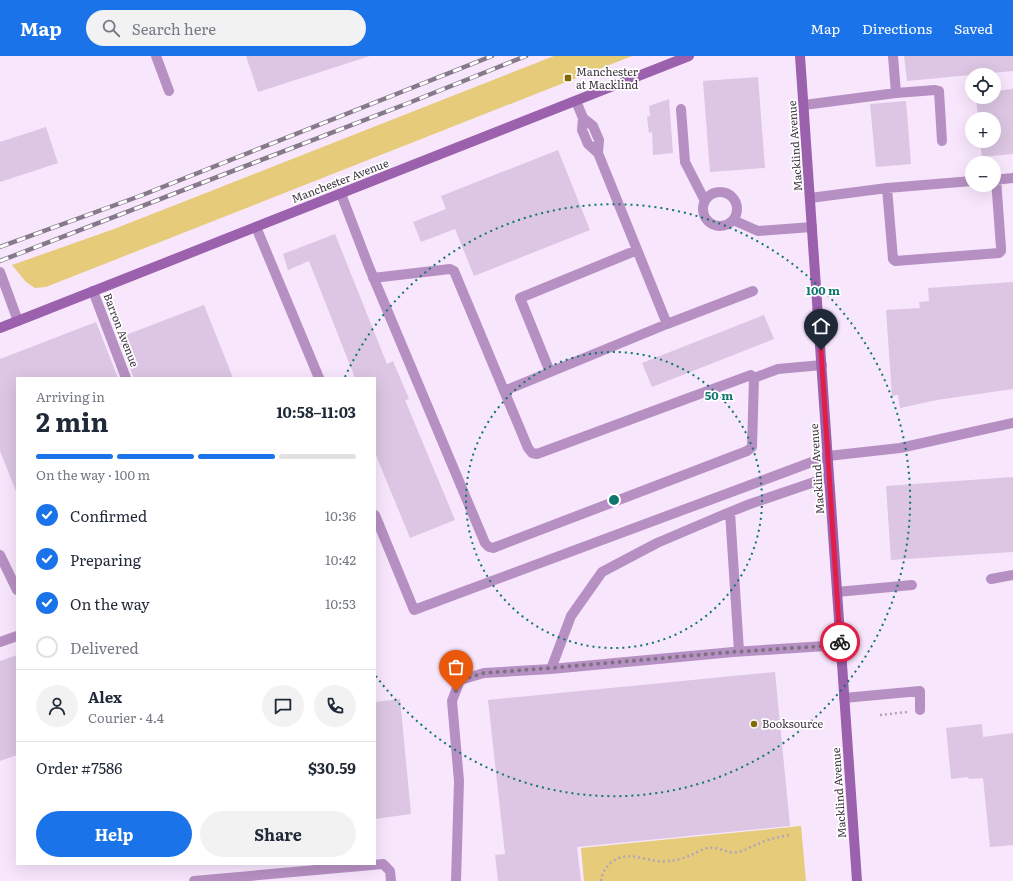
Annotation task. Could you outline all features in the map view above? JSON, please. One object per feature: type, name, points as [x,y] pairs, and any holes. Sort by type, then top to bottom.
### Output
[{"type":"street","name":"Manchester Avenue","points":[[0,328],[689,56]]},
{"type":"street","name":"Macklind Avenue","points":[[800,56],[857,881]]},
{"type":"lane","points":[[156,56],[169,92]]},
{"type":"lane","points":[[893,56],[896,93]]},
{"type":"lane","points":[[804,105],[896,93],[935,90],[939,92],[942,141]]},
{"type":"lane","points":[[576,101],[583,118],[582,130],[588,144],[598,153],[667,324]]},
{"type":"lane","points":[[681,109],[684,162],[705,202]]},
{"type":"lane","points":[[1001,179],[1013,178]]},
{"type":"lane","points":[[810,198],[887,188],[965,182]]},
{"type":"lane","points":[[887,188],[893,259],[895,261],[999,253],[1002,248],[996,192]]},
{"type":"lane","points":[[724,193],[729,195],[736,204],[737,209],[733,220],[724,226],[713,225],[708,222],[703,212],[705,202],[713,194],[724,193]]},
{"type":"lane","points":[[341,194],[373,278],[485,543],[489,548],[493,548],[747,451],[752,447],[754,378]]},
{"type":"lane","points":[[733,220],[758,231],[812,227]]},
{"type":"lane","points":[[256,227],[319,377]]},
{"type":"lane","points":[[550,372],[520,298],[637,250]]},
{"type":"lane","points":[[373,278],[450,269],[454,270],[528,448],[532,453],[537,454],[751,375],[754,378],[778,369],[822,365]]},
{"type":"lane","points":[[0,272],[18,321]]},
{"type":"lane","name":"Barron Avenue","points":[[93,291],[126,377]]},
{"type":"lane","points":[[504,391],[667,324],[753,291]]},
{"type":"lane","points":[[376,516],[414,610],[828,456],[900,448],[1013,423]]},
{"type":"lane","points":[[551,668],[571,616],[602,572],[657,543],[730,512],[829,477]]},
{"type":"lane","points":[[730,512],[739,651]]},
{"type":"lane","points":[[0,555],[16,588]]},
{"type":"lane","points":[[991,579],[1013,576]]},
{"type":"lane","points":[[837,592],[912,585]]},
{"type":"lane","points":[[0,642],[16,636]]},
{"type":"lane","points":[[456,881],[459,781],[452,702],[460,680],[484,673],[739,651],[840,645]]},
{"type":"lane","points":[[844,698],[920,691],[920,710]]},
{"type":"lane","points":[[376,865],[383,864],[390,871],[391,881]]},
{"type":"lane","points":[[194,881],[372,865]]},
{"type":"path","points":[[880,715],[909,712]]},
{"type":"path","points":[[601,881],[603,872],[607,866],[619,858],[627,856],[658,862],[680,859],[709,847],[724,851],[739,852],[774,838],[790,835]]},
{"type":"shaded area","points":[[554,56],[632,56],[46,287],[35,288],[26,282],[12,265],[114,229]]},
{"type":"shaded area","points":[[801,826],[806,881],[584,881],[581,848]]},
{"type":"building","points":[[246,56],[370,56],[258,92]]},
{"type":"building","points":[[904,56],[1013,56],[1013,71],[1001,72],[1001,68],[965,68],[965,76],[907,81]]},
{"type":"building","points":[[758,77],[765,168],[710,172],[703,81]]},
{"type":"building","points":[[1013,89],[1013,154],[982,156],[981,148],[1001,148],[1001,112],[977,112],[977,104],[1001,104],[1001,90]]},
{"type":"building","points":[[669,99],[673,153],[653,155],[652,132],[649,133],[647,117],[650,116],[649,106]]},
{"type":"building","points":[[906,101],[911,164],[876,167],[870,104]]},
{"type":"building","points":[[46,127],[58,163],[0,182],[0,142]]},
{"type":"building","points":[[558,150],[590,230],[474,276],[455,229],[421,242],[413,222],[446,209],[441,196]]},
{"type":"building","points":[[335,234],[387,364],[393,361],[409,399],[405,400],[455,520],[410,538],[376,455],[376,377],[355,377],[309,261],[288,270],[283,254]]},
{"type":"building","points":[[1013,282],[1013,389],[937,400],[900,408],[898,395],[892,396],[886,310],[920,308],[919,302],[929,301],[928,288]]},
{"type":"building","points":[[204,305],[233,377],[134,377],[118,338]]},
{"type":"building","points":[[764,315],[774,339],[652,387],[642,363]]},
{"type":"building","points":[[96,322],[118,377],[16,377],[16,491],[0,451],[0,359]]},
{"type":"building","points":[[1013,477],[1013,552],[891,560],[886,486]]},
{"type":"building","points":[[16,655],[16,755],[0,761],[0,661]]},
{"type":"building","points":[[775,672],[790,826],[577,847],[581,881],[498,881],[495,855],[505,854],[488,700]]},
{"type":"building","points":[[400,699],[411,814],[376,819],[376,702]]},
{"type":"building","points":[[982,724],[983,737],[1013,733],[1013,845],[990,847],[983,778],[969,779],[968,777],[951,779],[946,728]]},
{"type":"railway","points":[[0,247],[140,196],[492,56]]},
{"type":"railway","points":[[0,261],[526,56]]},
{"type":"way so far","points":[[456,691],[460,680],[484,673],[732,652],[840,645],[840,642]]},
{"type":"place","name":"Manchester at Macklind","points":[[568,78]]},
{"type":"place","name":"Booksource","points":[[754,724]]},
{"type":"route","points":[[821,350],[840,642]]}]
